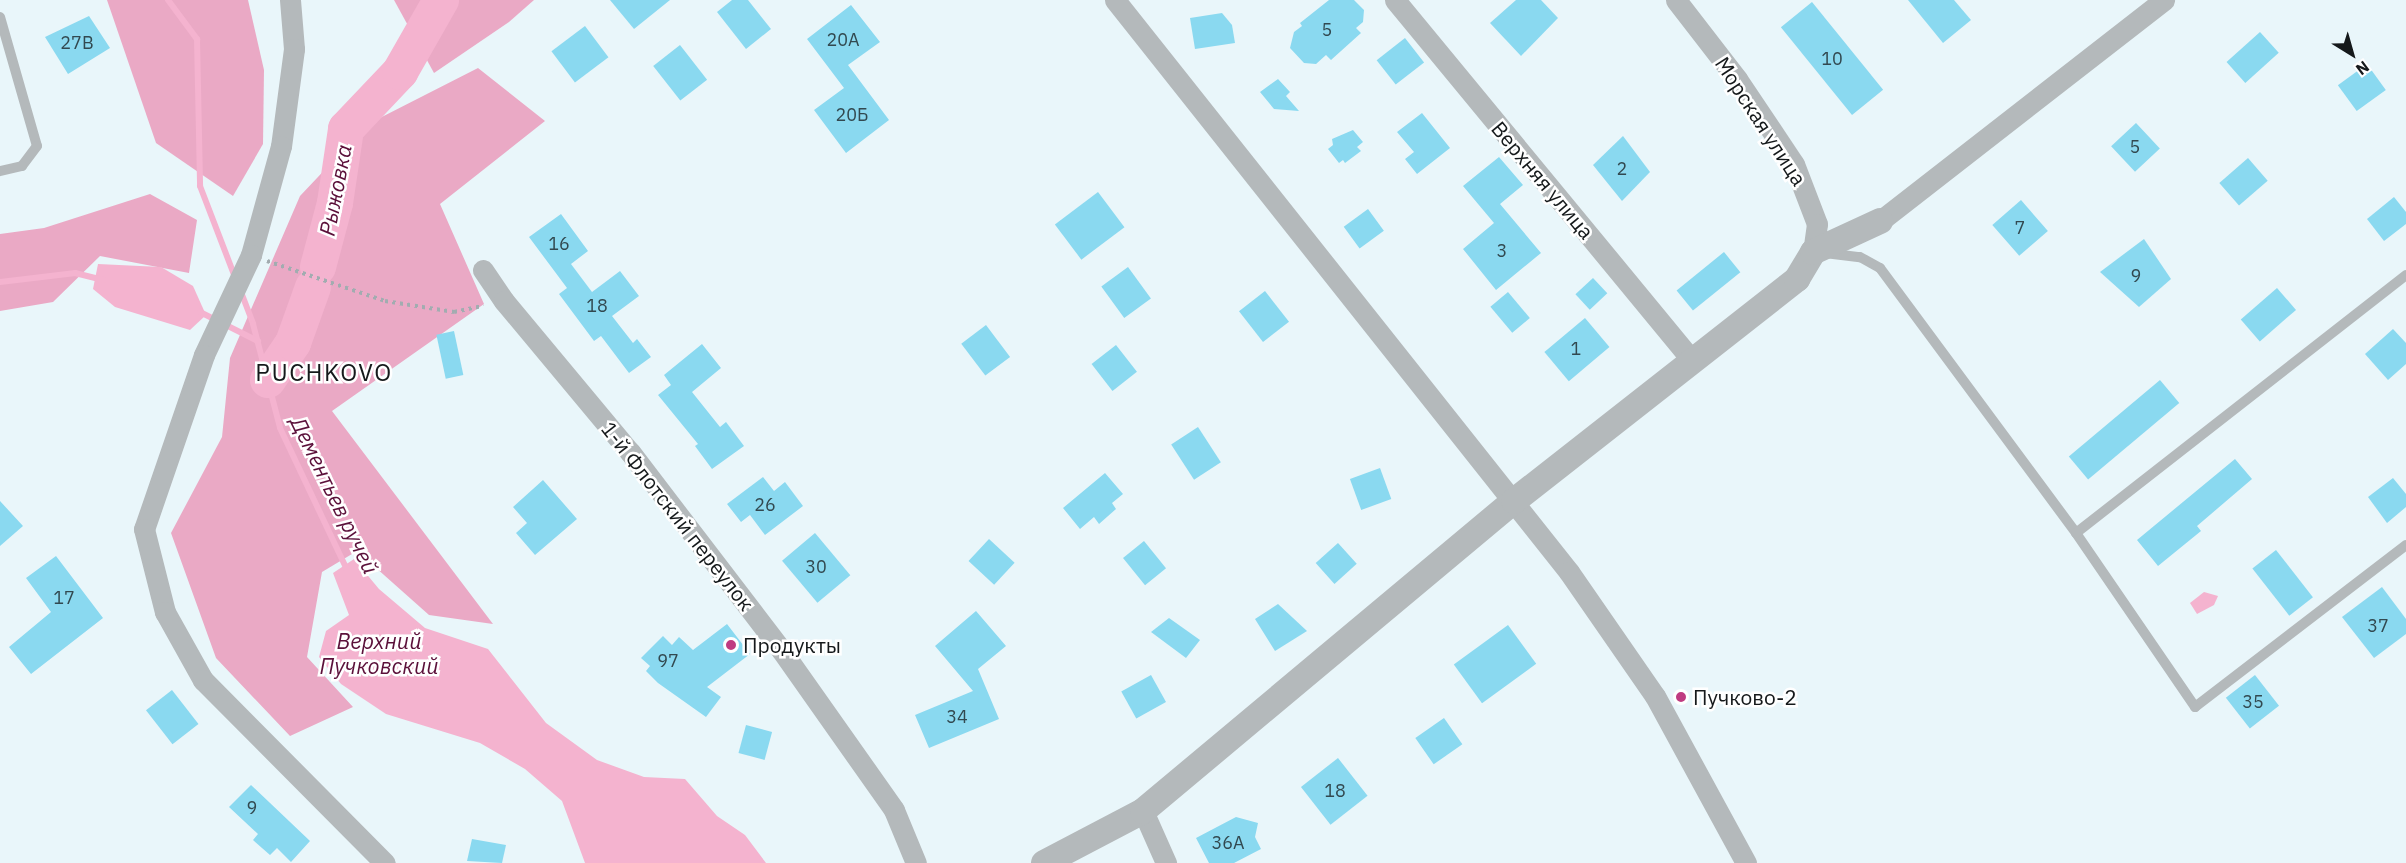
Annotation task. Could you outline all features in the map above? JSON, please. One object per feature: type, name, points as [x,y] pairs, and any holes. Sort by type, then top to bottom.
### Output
[{"type":"street","points":[[290,0],[294,49],[281,146],[251,255],[204,355],[144,529],[165,612],[203,680],[385,863]]},
{"type":"street","points":[[1115,0],[1514,501],[1655,696],[1746,863]]},
{"type":"street","name":"Верхняя улица","points":[[1395,0],[1692,360]]},
{"type":"street","name":"Морская улица","points":[[1676,0],[1737,80],[1794,164],[1818,224],[1813,252]]},
{"type":"street","points":[[1044,863],[1143,811],[1514,501],[1797,279],[1813,252],[1880,221],[2164,0]]},
{"type":"street","name":"1-й Флотский переулок","points":[[483,270],[504,301],[630,452],[782,651],[894,810],[916,863]]},
{"type":"street","points":[[1143,811],[1166,863]]},
{"type":"lane","points":[[0,17],[36,146],[22,166],[0,171]]},
{"type":"lane","points":[[1813,252],[1860,257],[1880,268],[2076,532],[2195,707],[2406,545]]},
{"type":"lane","points":[[2076,532],[2406,275]]},
{"type":"path","points":[[251,255],[385,301],[454,312],[504,301]]},
{"type":"shaded area","points":[[107,0],[248,0],[264,70],[263,144],[233,196],[156,143]]},
{"type":"shaded area","points":[[394,0],[534,0],[509,22],[434,73]]},
{"type":"shaded area","points":[[478,68],[545,121],[440,204],[484,304],[332,411],[493,624],[429,615],[357,551],[322,572],[307,657],[353,707],[290,736],[216,658],[171,533],[222,437],[230,358],[300,196],[368,124]]},
{"type":"shaded area","points":[[150,194],[197,220],[189,273],[100,256],[53,302],[0,311],[0,234],[44,228]]},
{"type":"water","points":[[98,264],[161,267],[193,286],[206,315],[190,330],[115,307],[93,289]]},
{"type":"water","name":"Верхний Пучковский","points":[[354,559],[379,589],[425,628],[488,649],[546,723],[597,760],[644,777],[685,779],[717,816],[745,835],[766,863],[585,863],[562,801],[525,769],[480,743],[386,714],[341,684],[319,657],[326,631],[349,615],[333,573]]},
{"type":"water","points":[[2204,592],[2218,596],[2214,605],[2197,614],[2190,603]]},
{"type":"building","points":[[610,0],[670,0],[634,29]]},
{"type":"building","points":[[732,0],[748,0],[771,29],[746,49],[717,12]]},
{"type":"building","points":[[1329,0],[1354,0],[1364,10],[1363,22],[1356,28],[1361,33],[1331,60],[1326,55],[1316,64],[1304,63],[1290,48],[1294,32],[1302,26],[1300,23]]},
{"type":"building","points":[[1516,0],[1541,0],[1558,18],[1521,56],[1490,23]]},
{"type":"building","points":[[1908,0],[1954,0],[1971,20],[1943,43]]},
{"type":"building","points":[[1812,2],[1883,90],[1852,115],[1781,27]]},
{"type":"building","points":[[851,5],[880,42],[848,65],[889,120],[846,153],[814,110],[844,88],[807,39]]},
{"type":"building","points":[[1222,13],[1232,25],[1235,43],[1195,49],[1190,18]]},
{"type":"building","points":[[89,16],[110,48],[68,74],[45,37]]},
{"type":"building","points":[[585,26],[608,57],[575,82],[551,51]]},
{"type":"building","points":[[2260,32],[2279,53],[2245,83],[2227,62]]},
{"type":"building","points":[[1405,38],[1424,62],[1396,85],[1377,60]]},
{"type":"building","points":[[680,45],[707,80],[680,101],[653,66]]},
{"type":"building","points":[[2367,64],[2386,90],[2357,111],[2338,85]]},
{"type":"building","points":[[1278,79],[1290,92],[1286,96],[1299,111],[1274,109],[1260,92]]},
{"type":"building","points":[[1422,113],[1450,148],[1417,174],[1405,159],[1414,152],[1397,132]]},
{"type":"building","points":[[2136,123],[2160,149],[2135,172],[2111,146]]},
{"type":"building","points":[[1353,130],[1363,142],[1357,147],[1361,151],[1345,163],[1343,160],[1339,163],[1328,149],[1333,145],[1332,139]]},
{"type":"building","points":[[1623,136],[1650,172],[1622,201],[1593,165]]},
{"type":"building","points":[[1499,157],[1523,185],[1500,204],[1541,253],[1496,290],[1463,249],[1494,223],[1463,186]]},
{"type":"building","points":[[2248,158],[2268,181],[2239,206],[2219,183]]},
{"type":"building","points":[[1098,192],[1124,227],[1081,260],[1055,224]]},
{"type":"building","points":[[2394,197],[2406,212],[2406,224],[2384,241],[2367,219]]},
{"type":"building","points":[[2021,200],[2048,231],[2019,256],[1992,225]]},
{"type":"building","points":[[1368,209],[1384,231],[1360,248],[1344,227]]},
{"type":"building","points":[[561,214],[588,251],[571,264],[592,292],[620,271],[639,296],[612,316],[633,343],[637,339],[651,357],[629,373],[601,336],[594,341],[559,294],[567,288],[529,237]]},
{"type":"building","points":[[2144,239],[2171,279],[2139,307],[2100,272]]},
{"type":"building","points":[[1724,252],[1740,272],[1693,311],[1677,290]]},
{"type":"building","points":[[1128,267],[1151,299],[1124,318],[1101,286]]},
{"type":"building","points":[[1593,278],[1607,293],[1590,310],[1575,294]]},
{"type":"building","points":[[2277,288],[2296,310],[2260,341],[2241,319]]},
{"type":"building","points":[[1265,291],[1289,322],[1263,342],[1239,311]]},
{"type":"building","points":[[1508,292],[1530,318],[1512,333],[1490,307]]},
{"type":"building","points":[[1585,318],[1609,347],[1569,381],[1544,352]]},
{"type":"building","points":[[986,325],[1010,357],[985,376],[961,344]]},
{"type":"building","points":[[2393,329],[2406,343],[2406,364],[2388,380],[2365,354]]},
{"type":"building","points":[[454,331],[463,375],[446,379],[436,335]]},
{"type":"building","points":[[702,344],[721,368],[692,392],[720,427],[726,422],[744,446],[712,469],[695,446],[698,444],[658,395],[671,385],[664,375]]},
{"type":"building","points":[[1116,345],[1137,372],[1113,391],[1092,364]]},
{"type":"building","points":[[2160,380],[2179,403],[2088,479],[2069,456]]},
{"type":"building","points":[[1198,427],[1221,462],[1194,480],[1171,444]]},
{"type":"building","points":[[2235,459],[2252,479],[2197,526],[2201,531],[2158,566],[2137,540]]},
{"type":"building","points":[[1380,468],[1391,499],[1361,510],[1350,479]]},
{"type":"building","points":[[1105,473],[1123,494],[1112,503],[1116,509],[1099,524],[1094,517],[1080,529],[1063,508]]},
{"type":"building","points":[[763,477],[774,491],[785,482],[803,506],[765,535],[750,515],[741,522],[727,504]]},
{"type":"building","points":[[2393,478],[2406,494],[2406,507],[2387,523],[2368,497]]},
{"type":"building","points":[[543,480],[577,519],[535,555],[516,533],[527,523],[513,507]]},
{"type":"building","points":[[0,501],[23,526],[0,546]]},
{"type":"building","points":[[815,533],[850,575],[817,603],[782,561]]},
{"type":"building","points":[[989,539],[1015,563],[994,585],[969,561]]},
{"type":"building","points":[[1144,541],[1166,568],[1145,585],[1123,558]]},
{"type":"building","points":[[1338,543],[1357,564],[1334,584],[1316,563]]},
{"type":"building","points":[[2276,550],[2313,597],[2289,616],[2252,568]]},
{"type":"building","points":[[56,556],[103,618],[31,674],[9,647],[51,612],[26,578]]},
{"type":"building","points":[[2382,587],[2406,619],[2406,634],[2374,658],[2342,617]]},
{"type":"building","points":[[1278,604],[1307,631],[1275,651],[1255,619]]},
{"type":"building","points":[[976,611],[1006,646],[978,669],[999,719],[929,748],[915,715],[973,691],[935,646]]},
{"type":"building","points":[[1169,618],[1200,640],[1186,658],[1151,632]]},
{"type":"building","points":[[727,624],[750,654],[707,687],[721,697],[706,717],[658,683],[646,671],[650,666],[641,658],[663,636],[672,645],[679,637],[693,650]]},
{"type":"building","points":[[1508,625],[1536,664],[1482,703],[1454,664]]},
{"type":"building","points":[[1151,675],[1166,702],[1136,719],[1121,691]]},
{"type":"building","points":[[2255,675],[2279,706],[2250,729],[2226,698]]},
{"type":"building","points":[[172,690],[198,724],[172,744],[146,710]]},
{"type":"building","points":[[1444,718],[1462,744],[1434,764],[1415,738]]},
{"type":"building","points":[[746,725],[772,732],[765,760],[738,753]]},
{"type":"building","points":[[1338,758],[1368,796],[1331,825],[1301,787]]},
{"type":"building","points":[[251,785],[310,841],[291,862],[277,848],[270,855],[253,840],[258,834],[229,807]]},
{"type":"building","points":[[1236,817],[1258,823],[1255,837],[1261,849],[1234,863],[1209,863],[1196,838]]},
{"type":"building","points":[[472,839],[506,845],[502,863],[467,861]]},
{"type":"waterway","name":"Дементьев ручей","points":[[168,0],[197,39],[200,186],[235,277]]},
{"type":"waterway","name":"Рыжовка","points":[[318,267],[335,203],[346,129],[400,72],[441,0]]},
{"type":"waterway","points":[[0,282],[75,273],[103,280]]},
{"type":"waterway","name":"Рыжовка","points":[[268,380],[293,343],[313,287]]},
{"type":"waterway","name":"Дементьев ручей","points":[[241,292],[253,324],[280,428],[348,572]]},
{"type":"waterway","points":[[200,312],[258,341]]},
{"type":"place","name":"Продукты","points":[[731,645]]},
{"type":"place","name":"Пучково-2","points":[[1681,697]]},
{"type":"district","name":"PUCHKOVO","points":[[324,373]]}]
